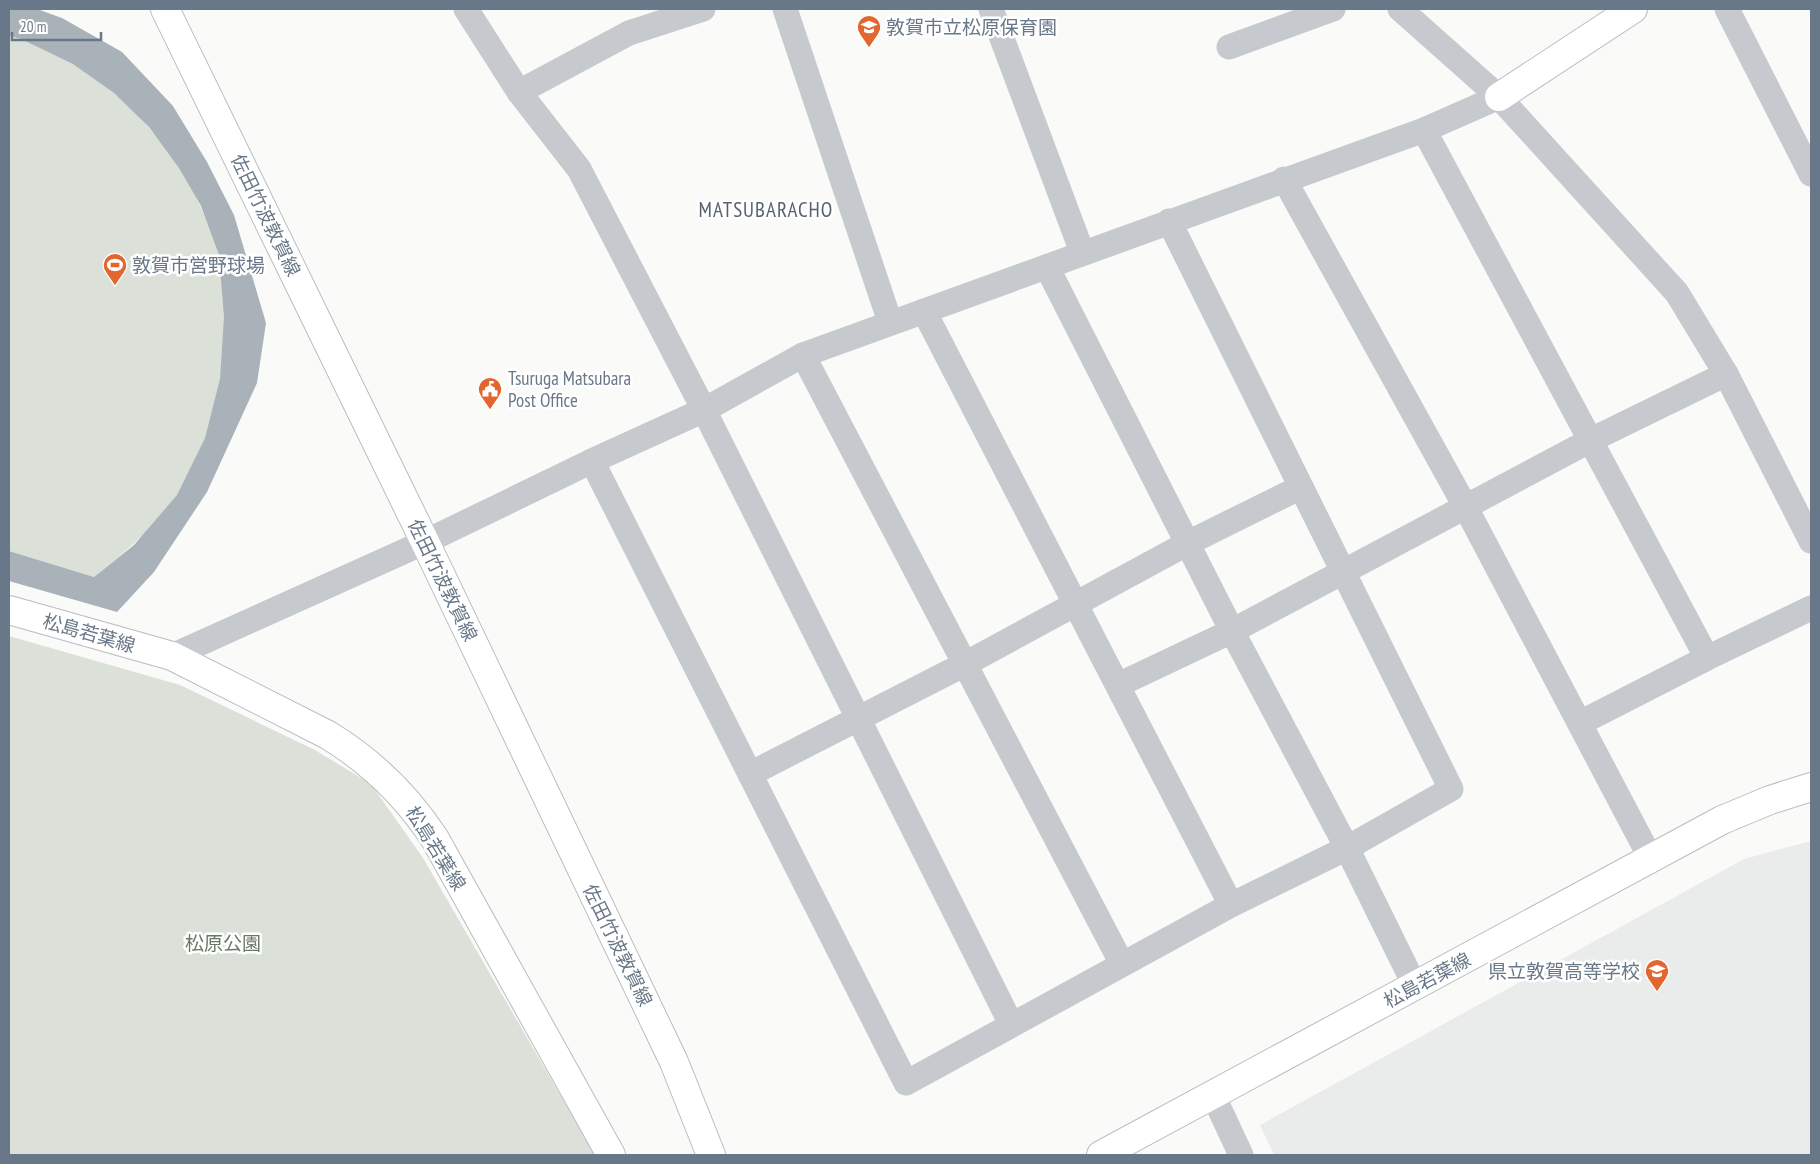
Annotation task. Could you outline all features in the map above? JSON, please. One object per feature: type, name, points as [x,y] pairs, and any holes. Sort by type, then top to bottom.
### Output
[{"type":"main road","name":"佐田竹波敦賀線","points":[[165,9],[425,542],[674,1062],[711,1155]]},
{"type":"main road","points":[[1499,97],[1633,9]]},
{"type":"main road","name":"松島若葉線","points":[[9,610],[172,656],[305,723],[346,746],[380,772],[409,803],[435,839],[611,1155]]},
{"type":"main road","name":"松島若葉線","points":[[1101,1155],[1722,820],[1770,800],[1811,787]]},
{"type":"street","points":[[466,9],[519,92],[579,168],[704,410],[1011,1024]]},
{"type":"street","points":[[519,92],[629,33],[703,9]]},
{"type":"street","points":[[785,9],[890,322]]},
{"type":"street","points":[[991,9],[1082,252]]},
{"type":"street","points":[[1229,47],[1333,9]]},
{"type":"street","points":[[1400,9],[1499,97],[1677,293],[1726,374],[1811,540]]},
{"type":"street","points":[[1728,9],[1811,174]]},
{"type":"street","points":[[172,656],[425,542],[592,461],[704,410],[803,355],[890,322],[1048,267],[1082,252],[1424,130],[1499,97]]},
{"type":"street","points":[[1424,130],[1706,658]]},
{"type":"street","points":[[1284,179],[1465,506],[1651,860]]},
{"type":"street","points":[[592,461],[906,1083],[1231,905],[1347,848],[1451,789],[1169,221]]},
{"type":"street","points":[[1048,267],[1232,631],[1347,848],[1416,986]]},
{"type":"street","points":[[924,311],[1231,905]]},
{"type":"street","points":[[803,355],[1122,964]]},
{"type":"street","points":[[1118,685],[1232,631],[1590,440],[1726,374]]},
{"type":"street","points":[[750,774],[965,664],[1188,544],[1301,487]]},
{"type":"street","points":[[1580,723],[1706,658],[1811,608]]},
{"type":"street","points":[[1213,1095],[1241,1155]]},
{"type":"shaded area","name":"県立敦賀高等学校","points":[[1811,841],[1811,1155],[1274,1155],[1260,1125],[1744,859]]},
{"type":"green space","name":"敦賀市営野球場","points":[[9,36],[42,47],[73,63],[103,84],[131,108],[156,135],[177,165],[195,196],[219,256],[224,300],[224,348],[217,395],[203,442],[179,493],[168,508],[138,540],[94,577],[9,551]]},
{"type":"green space","name":"松原公園","points":[[9,636],[180,685],[315,750],[371,784],[423,858],[595,1155],[9,1155]]},
{"type":"building","points":[[9,9],[37,9],[62,18],[122,52],[173,106],[207,162],[234,215],[266,323],[257,383],[207,492],[154,572],[117,612],[9,581],[9,551],[94,577],[134,545],[177,495],[205,438],[220,379],[224,317],[219,255],[201,206],[179,168],[149,127],[114,93],[73,64],[21,39],[9,36]]},
{"type":"place","name":"敦賀市立松原保育園","points":[[869,48]]},
{"type":"place","name":"敦賀市営野球場","points":[[115,286]]},
{"type":"place","name":"Tsuruga Matsubara Post Office","points":[[490,410]]},
{"type":"place","name":"県立敦賀高等学校","points":[[1657,992]]},
{"type":"district","name":"MATSUBARACHO","points":[[766,209]]}]
